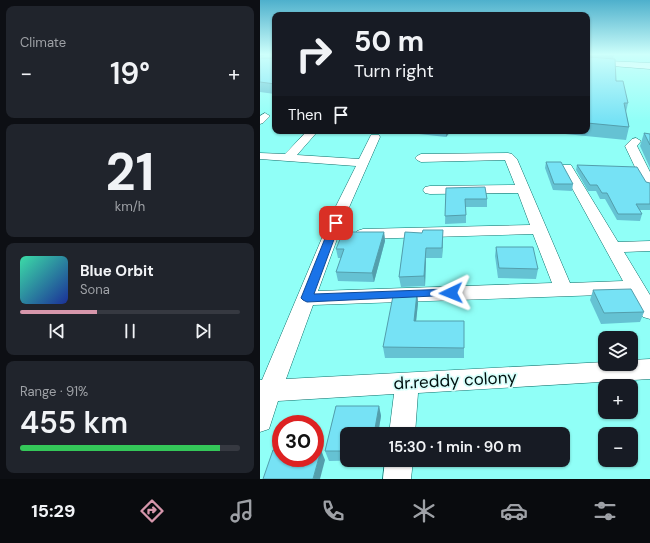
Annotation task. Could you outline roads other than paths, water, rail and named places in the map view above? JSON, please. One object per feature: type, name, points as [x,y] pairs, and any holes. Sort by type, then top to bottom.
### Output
[{"type":"street","points":[[288,158],[311,134]]},
{"type":"street","points":[[260,420],[265,391],[307,298],[331,234],[375,137]]},
{"type":"street","points":[[636,142],[631,146],[650,184]]},
{"type":"street","points":[[260,156],[363,163]]},
{"type":"street","points":[[421,158],[508,156],[540,229],[563,289]]},
{"type":"street","points":[[567,168],[650,312]]},
{"type":"street","points":[[430,190],[522,189]]},
{"type":"street","points":[[331,234],[540,229]]},
{"type":"street","points":[[613,247],[650,246]]},
{"type":"street","points":[[307,298],[636,287]]},
{"type":"street","name":"dr.reddy colony","points":[[265,391],[649,370]]},
{"type":"street","points":[[403,427],[407,383]]},
{"type":"street","points":[[397,479],[398,467]]}]
